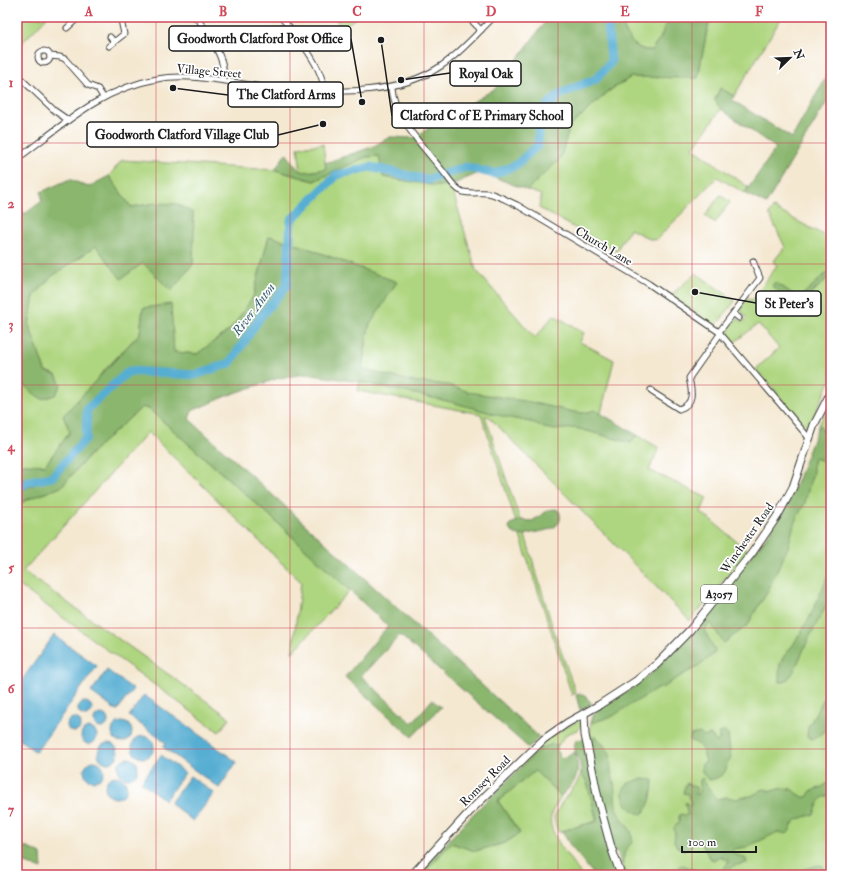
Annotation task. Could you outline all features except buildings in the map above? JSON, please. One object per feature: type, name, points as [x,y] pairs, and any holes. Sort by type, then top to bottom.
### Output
[{"type":"main road","name":"Winchester Road","points":[[584,714],[616,694],[657,664],[680,642],[733,578],[763,538],[786,502],[797,477],[809,438],[831,392]]},
{"type":"main road","name":"Romsey Road","points":[[412,875],[474,807],[544,739],[567,723],[584,714]]},
{"type":"main road","points":[[584,714],[585,736],[599,803],[611,847],[621,875]]},
{"type":"street","points":[[67,28],[73,19],[79,17]]},
{"type":"street","points":[[194,17],[198,20],[211,39],[219,55],[223,66],[222,80]]},
{"type":"street","points":[[281,17],[308,52],[323,80],[324,91]]},
{"type":"street","points":[[468,17],[481,30]]},
{"type":"street","name":"Village Street","points":[[17,159],[68,120],[104,97],[136,84],[159,78],[184,77],[222,80],[257,86],[324,91],[380,89],[392,87],[422,77],[442,66],[494,17]]},
{"type":"street","points":[[110,46],[124,34],[121,18]]},
{"type":"street","points":[[110,37],[114,42]]},
{"type":"street","points":[[50,56],[65,59],[88,85],[98,89],[104,97]]},
{"type":"street","points":[[17,75],[55,111],[68,120]]},
{"type":"street","name":"Church Lane","points":[[392,87],[394,101],[401,115],[424,150],[455,186],[463,192],[489,194],[503,198],[517,205],[649,284],[719,333],[809,438]]},
{"type":"street","points":[[651,390],[679,409],[686,407],[691,399],[692,388],[689,378],[719,333],[760,278],[753,261]]},
{"type":"street","points":[[734,314],[739,318]]},
{"type":"green space","points":[[17,17],[47,17],[17,48]]},
{"type":"green space","points":[[334,17],[357,17],[342,28]]},
{"type":"green space","points":[[549,17],[621,17],[624,29],[630,40],[640,48],[652,50],[660,39],[665,26],[673,17],[711,17],[707,30],[698,78],[631,77],[609,91],[570,126],[560,159],[527,190],[481,172],[451,185],[436,186],[383,177],[379,156],[366,157],[314,181],[275,170],[286,153],[295,166],[306,172],[326,169],[325,163],[372,147],[390,137],[413,138],[496,88]]},
{"type":"green space","points":[[621,17],[673,17],[665,26],[660,40],[656,43],[652,50],[645,50],[635,45],[630,40],[624,29]]},
{"type":"green space","points":[[711,17],[782,17],[734,96],[720,88],[715,100],[721,109],[693,148],[748,187],[745,193],[717,177],[656,240],[650,239],[630,229],[616,251],[539,208],[541,195],[527,190],[560,159],[570,126],[609,91],[631,77],[698,78],[707,30]]},
{"type":"green space","points":[[831,68],[831,95],[766,204],[745,193],[776,148],[721,109],[715,100],[720,88],[734,96],[732,100],[792,138]]},
{"type":"green space","points":[[323,144],[326,169],[301,173],[298,147]]},
{"type":"green space","points":[[379,156],[436,186],[451,185],[476,270],[535,338],[554,315],[584,333],[580,342],[614,360],[601,413],[586,430],[631,443],[637,435],[659,448],[649,470],[707,498],[701,512],[748,551],[690,621],[488,416],[485,416],[520,521],[516,522],[481,414],[358,391],[369,326],[396,282],[302,246],[269,236],[253,297],[231,329],[197,354],[174,352],[143,308],[140,333],[99,376],[70,432],[45,465],[24,464],[17,466],[17,381],[26,386],[34,395],[55,395],[61,385],[56,375],[45,371],[29,326],[34,296],[51,277],[96,246],[143,263],[171,291],[193,264],[193,247],[157,203],[131,207],[109,176],[122,160],[275,170],[314,181],[366,157]]},
{"type":"green space","points":[[109,176],[131,207],[157,203],[177,204],[193,213],[193,264],[171,291],[143,263],[121,279],[96,246],[51,277],[34,296],[29,325],[45,371],[56,375],[61,385],[55,395],[42,399],[17,381],[17,204],[25,214],[42,201],[41,192],[70,179],[88,187]]},
{"type":"green space","points":[[720,195],[730,202],[715,223],[705,216]]},
{"type":"green space","points":[[773,208],[831,239],[831,380],[820,402],[809,430],[756,369],[779,348],[758,324],[732,344],[726,335],[733,320],[738,319],[742,322],[747,318],[741,311],[742,305],[746,299],[753,300],[777,265],[773,262],[785,247],[769,214]]},
{"type":"green space","points":[[269,236],[302,246],[397,282],[369,326],[362,369],[410,381],[448,385],[469,392],[530,402],[574,412],[584,413],[595,410],[637,435],[631,443],[576,428],[555,430],[544,428],[535,423],[505,417],[451,402],[360,382],[306,374],[279,378],[226,396],[192,411],[189,419],[539,737],[529,748],[400,635],[361,676],[412,723],[432,700],[441,707],[412,737],[345,677],[388,626],[268,514],[149,409],[142,407],[93,451],[61,487],[26,500],[17,506],[17,492],[34,485],[31,477],[17,482],[17,466],[24,464],[45,465],[70,432],[63,416],[140,333],[143,308],[171,304],[174,352],[197,354],[231,329],[253,297]]},
{"type":"green space","points":[[831,269],[831,275],[797,307],[772,286],[775,282],[799,298]]},
{"type":"green space","points":[[696,273],[735,301],[715,327],[670,296]]},
{"type":"green space","points":[[831,402],[831,875],[626,875],[614,841],[590,738],[591,723],[594,714],[662,669],[792,504],[819,424]]},
{"type":"green space","points":[[142,407],[149,409],[268,514],[350,590],[292,653],[301,582],[148,432],[23,571],[230,718],[219,732],[17,584],[17,506],[26,500],[61,487],[93,451]]},
{"type":"green space","points":[[819,424],[831,446],[831,474],[821,460],[814,458],[813,474],[805,503],[795,521],[788,547],[767,593],[748,625],[724,643],[710,623],[704,630],[715,650],[714,654],[666,686],[657,689],[613,716],[591,723],[594,714],[600,708],[627,692],[654,671],[764,541],[789,502]]},
{"type":"green space","points":[[556,509],[559,511],[560,521],[553,528],[523,535],[515,534],[509,529],[510,524],[521,520],[532,521],[549,510]]},
{"type":"green space","points":[[525,535],[552,625],[576,693],[572,695],[520,536]]},
{"type":"green space","points":[[831,569],[831,597],[810,636],[793,673],[785,682],[780,682],[780,664],[810,617]]},
{"type":"green space","points":[[831,685],[831,726],[818,737],[812,739],[807,736],[808,727]]},
{"type":"green space","points":[[579,693],[586,697],[592,704],[580,710],[576,695]]},
{"type":"green space","points":[[579,720],[581,724],[578,731],[577,730],[567,734],[558,745],[543,748],[522,767],[520,765],[549,737]]},
{"type":"green space","points":[[726,732],[728,735],[731,758],[727,763],[726,770],[723,774],[710,780],[702,771],[702,764],[706,762],[703,751],[700,746],[690,740],[691,735],[700,733],[704,737],[710,735],[717,743],[719,733]]},
{"type":"green space","points":[[595,737],[610,753],[616,808],[631,831],[632,836],[632,842],[625,851],[622,865],[617,851],[609,853],[618,875],[594,875],[570,845],[562,831],[597,821],[587,782],[581,773],[580,763],[574,747],[576,740]]},
{"type":"green space","points":[[552,744],[558,745],[557,752],[562,758],[575,752],[577,760],[578,766],[576,777],[571,786],[561,796],[535,771],[498,801],[520,833],[505,843],[475,851],[451,843],[422,875],[416,875],[476,811],[536,753],[542,748]]},
{"type":"green space","points":[[535,770],[561,796],[551,816],[553,831],[581,875],[422,875],[451,843],[475,851],[505,843],[520,833],[498,801]]},
{"type":"green space","points":[[581,773],[587,782],[597,821],[558,832],[554,817],[562,802],[577,783]]},
{"type":"green space","points":[[702,778],[716,799],[727,797],[737,799],[752,796],[763,789],[772,791],[782,788],[791,789],[803,797],[807,797],[811,791],[828,783],[831,785],[831,790],[829,795],[821,799],[814,814],[796,820],[787,834],[778,832],[747,847],[734,849],[732,851],[733,853],[746,859],[747,863],[736,865],[726,871],[724,868],[728,863],[727,859],[723,859],[721,856],[713,860],[709,858],[698,839],[694,841],[690,848],[684,850],[677,847],[674,841],[674,828],[679,822],[679,816],[681,814],[688,814],[685,804],[686,802],[690,806],[691,804],[688,794],[683,793],[685,786],[687,783],[697,788],[695,794],[697,795],[700,789],[700,780]]},
{"type":"green space","points":[[641,779],[653,780],[650,799],[647,808],[642,814],[633,811],[629,807],[623,794],[626,785]]},
{"type":"green space","points":[[17,843],[41,854],[42,869],[17,860]]},
{"type":"green space","points":[[683,865],[697,871],[710,873],[712,875],[674,875],[679,866]]},
{"type":"green space","points":[[819,865],[823,866],[824,868],[821,875],[778,875],[795,872]]},
{"type":"water","points":[[54,635],[97,666],[36,752],[17,738],[17,687]]},
{"type":"water","points":[[107,670],[133,689],[117,711],[91,692]]},
{"type":"water","points":[[144,695],[237,762],[219,788],[163,747],[166,743],[129,716]]},
{"type":"water","points":[[82,702],[88,702],[92,706],[92,712],[88,716],[82,716],[78,712],[78,706]]},
{"type":"water","points":[[101,714],[106,716],[108,721],[106,726],[101,728],[96,726],[94,721],[96,716]]},
{"type":"water","points":[[71,718],[77,718],[81,722],[81,728],[77,732],[71,732],[67,728],[67,722]]},
{"type":"water","points":[[118,722],[126,722],[132,728],[132,736],[126,742],[118,742],[112,736],[112,728]]},
{"type":"water","points":[[89,728],[96,733],[97,736],[92,743],[89,744],[82,739],[81,736],[86,729]]},
{"type":"water","points":[[143,736],[147,737],[153,743],[153,751],[147,757],[143,758],[139,757],[133,751],[132,747],[133,743],[139,737]]},
{"type":"water","points":[[108,743],[115,746],[118,753],[115,760],[108,763],[101,760],[98,753],[101,746]]},
{"type":"water","points":[[161,755],[185,773],[165,800],[141,782]]},
{"type":"water","points":[[124,758],[132,758],[138,764],[138,772],[132,778],[124,778],[118,772],[118,764]]},
{"type":"water","points":[[90,761],[98,761],[104,767],[104,775],[98,781],[90,781],[84,775],[84,767]]},
{"type":"water","points":[[116,776],[120,777],[126,783],[126,791],[120,797],[116,798],[112,797],[106,791],[105,787],[106,783],[112,777]]},
{"type":"water","points":[[190,776],[214,793],[193,821],[170,803]]},
{"type":"waterway","name":"River Anton","points":[[17,488],[30,481],[52,477],[86,438],[87,409],[129,371],[195,375],[230,363],[261,316],[287,285],[291,220],[337,175],[370,167],[427,180],[466,167],[494,174],[516,165],[538,145],[540,116],[548,105],[561,94],[596,79],[611,62],[607,17]]},
{"type":"place","name":"Clatford C of E Primary School","points":[[381,40]]},
{"type":"place","name":"Royal Oak","points":[[401,80]]},
{"type":"place","name":"The Clatford Arms","points":[[173,88]]},
{"type":"place","name":"Goodworth Clatford Post Office","points":[[362,102]]},
{"type":"place","name":"Goodworth Clatford Village Club","points":[[323,124]]},
{"type":"place","name":"St Peter's","points":[[695,292]]}]
